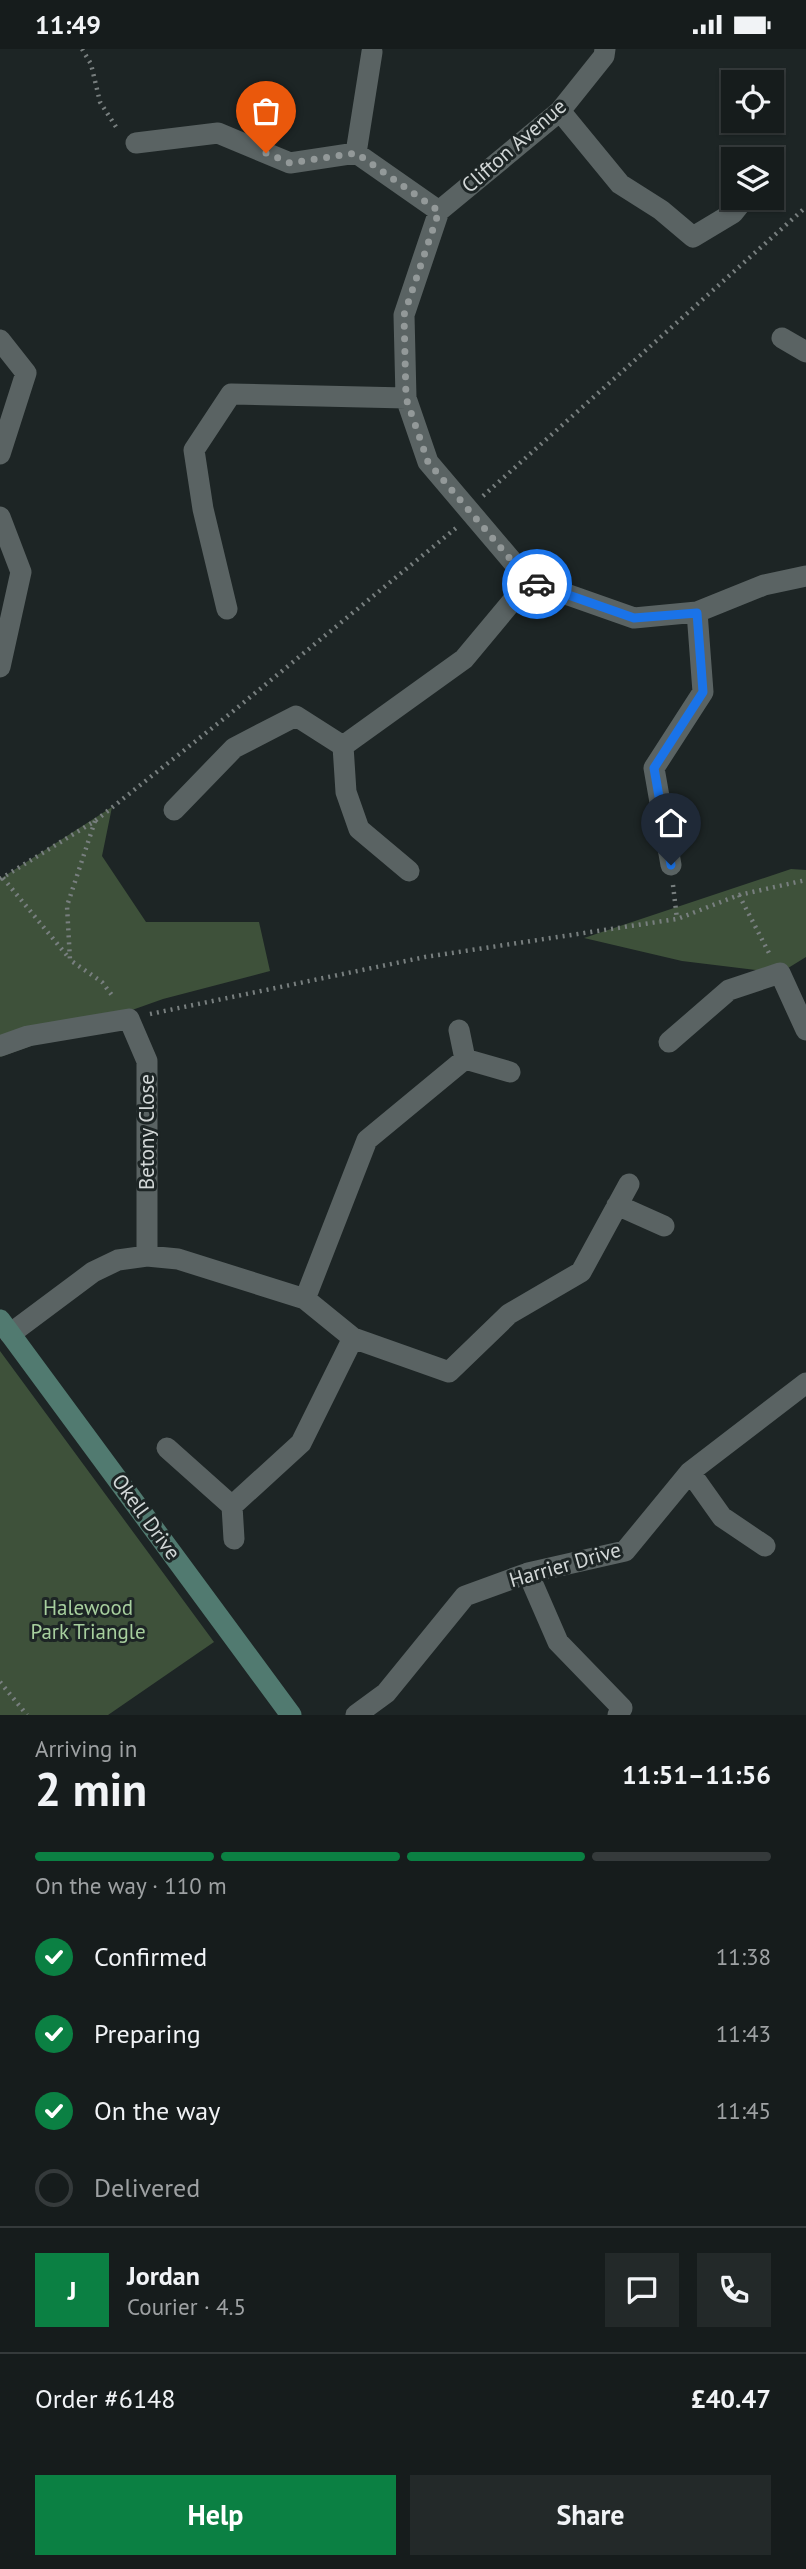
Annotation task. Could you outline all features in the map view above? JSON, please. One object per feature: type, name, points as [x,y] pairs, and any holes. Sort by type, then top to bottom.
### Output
[{"type":"street","name":"Clifton Avenue","points":[[439,211],[560,111],[606,49]]},
{"type":"street","points":[[356,153],[372,52]]},
{"type":"street","points":[[560,111],[620,184],[662,211],[693,237],[735,210]]},
{"type":"street","points":[[136,143],[218,133],[290,163],[356,153],[439,211],[404,315],[406,398],[428,462],[529,581],[634,618],[697,613],[764,585],[806,576]]},
{"type":"street","points":[[782,338],[806,352]]},
{"type":"street","points":[[0,340],[26,373],[0,454]]},
{"type":"street","points":[[227,609],[203,509],[194,450],[231,394],[406,398]]},
{"type":"street","points":[[0,517],[21,572],[0,667]]},
{"type":"street","points":[[343,746],[464,659],[529,581]]},
{"type":"street","points":[[671,865],[654,768],[703,692],[697,613]]},
{"type":"street","points":[[174,810],[234,748],[296,716],[343,746]]},
{"type":"street","points":[[343,746],[346,792],[359,829],[409,871]]},
{"type":"street","points":[[669,1041],[729,990],[780,973],[806,1030]]},
{"type":"street","points":[[0,1046],[28,1036],[129,1019]]},
{"type":"street","name":"Betony Close","points":[[129,1019],[148,1061],[147,1256]]},
{"type":"street","points":[[459,1030],[465,1059]]},
{"type":"street","points":[[305,1299],[367,1140],[465,1059]]},
{"type":"street","points":[[465,1059],[510,1072]]},
{"type":"street","points":[[5,1327],[93,1272],[118,1260],[147,1256],[178,1259],[305,1299],[353,1338],[449,1372],[509,1314],[581,1272],[629,1184]]},
{"type":"street","points":[[617,1205],[664,1226]]},
{"type":"street","name":"Okell Drive","points":[[5,1327],[291,1715]]},
{"type":"street","points":[[232,1506],[301,1443],[353,1338]]},
{"type":"street","name":"Harrier Drive","points":[[356,1715],[386,1693],[465,1596],[528,1573],[625,1551],[690,1472],[806,1383]]},
{"type":"street","points":[[167,1448],[232,1506],[234,1539]]},
{"type":"street","points":[[690,1472],[722,1517],[765,1546]]},
{"type":"street","points":[[528,1573],[558,1642],[622,1708],[618,1715]]},
{"type":"path","points":[[82,49],[91,64],[100,102],[117,129],[136,143]]},
{"type":"path","points":[[806,207],[470,512],[95,821],[1,878],[71,960],[102,982],[129,1019],[425,957],[677,919],[739,895],[806,880]]},
{"type":"path","points":[[71,960],[67,906],[95,821]]},
{"type":"path","points":[[671,865],[677,919]]},
{"type":"path","points":[[739,895],[780,973]]},
{"type":"path","points":[[0,1682],[27,1715]]},
{"type":"green space","points":[[112,807],[102,856],[146,922],[259,922],[270,971],[163,999],[0,1057],[0,879]]},
{"type":"green space","points":[[791,869],[806,870],[806,957],[780,973],[682,961],[584,938]]},
{"type":"green space","name":"Halewood Park Triangle","points":[[0,1351],[214,1642],[108,1715],[0,1715]]},
{"type":"way so far","points":[[266,153],[290,163],[356,153],[439,211],[404,315],[406,398],[428,462],[529,581],[537,584]]},
{"type":"route","points":[[537,584],[634,618],[697,613],[703,692],[654,768],[671,865]]}]
